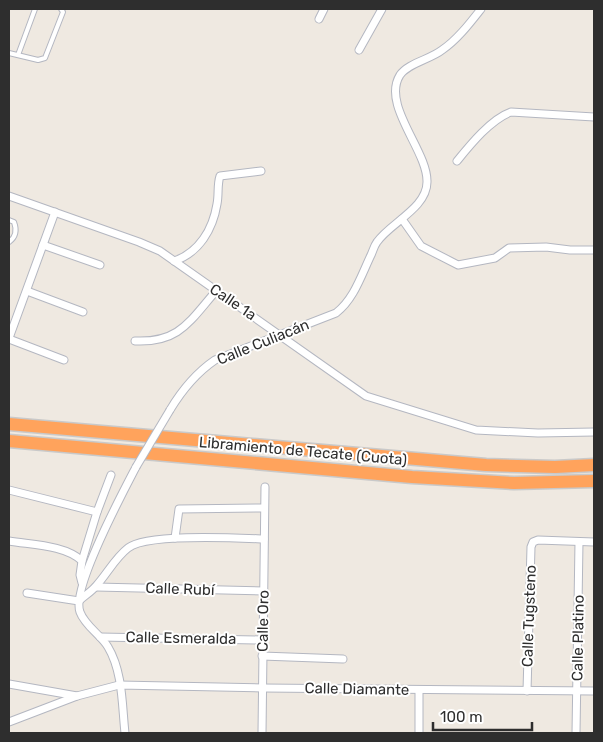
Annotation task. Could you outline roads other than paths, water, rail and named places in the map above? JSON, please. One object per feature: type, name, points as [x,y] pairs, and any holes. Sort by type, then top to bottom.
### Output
[{"type":"highway","name":"Libramiento de Tecate (Cuota)","points":[[9,424],[486,465],[555,467],[594,465]]},
{"type":"highway","name":"Libramiento de Tecate (Cuota)","points":[[9,441],[439,479],[514,483],[594,481]]},
{"type":"street","points":[[319,19],[324,9]]},
{"type":"street","points":[[359,50],[382,9]]},
{"type":"street","name":"Calle Culiacán","points":[[78,601],[82,584],[102,536],[136,467],[185,387],[200,370],[222,356],[336,313],[347,305],[377,241],[424,197],[427,173],[400,114],[396,100],[400,75],[415,64],[442,51],[471,22],[481,9]]},
{"type":"street","points":[[457,161],[473,142],[504,114],[511,112],[594,117]]},
{"type":"street","points":[[174,261],[190,254],[209,231],[217,203],[220,176],[261,172]]},
{"type":"street","name":"Calle 1a","points":[[9,196],[139,242],[160,252],[366,396],[476,430],[538,434],[594,432]]},
{"type":"street","points":[[55,212],[9,338],[64,360]]},
{"type":"street","points":[[402,219],[421,246],[458,265],[494,258],[508,248],[546,247],[594,250]]},
{"type":"street","points":[[42,245],[100,265]]},
{"type":"street","points":[[27,291],[84,312]]},
{"type":"street","points":[[135,342],[161,340],[180,331],[216,291]]},
{"type":"street","points":[[82,584],[80,575],[82,560],[111,475]]},
{"type":"street","name":"Calle Oro","points":[[262,733],[265,486]]},
{"type":"street","points":[[9,490],[97,512]]},
{"type":"street","points":[[175,538],[179,509],[264,508]]},
{"type":"street","points":[[27,594],[78,601],[96,587],[126,549],[134,544],[150,540],[175,538],[264,538]]},
{"type":"street","name":"Calle Tugsteno","points":[[527,691],[531,547],[533,542],[538,540],[579,542]]},
{"type":"street","points":[[9,542],[70,551],[82,560]]},
{"type":"street","points":[[579,542],[594,542]]},
{"type":"street","name":"Calle Platino","points":[[576,733],[579,542]]},
{"type":"street","name":"Calle Rubí","points":[[96,587],[264,591]]},
{"type":"street","points":[[78,601],[80,612],[100,637],[113,658],[119,685],[125,733]]},
{"type":"street","name":"Calle Esmeralda","points":[[100,637],[262,640]]},
{"type":"street","points":[[262,656],[343,659]]},
{"type":"street","points":[[9,684],[77,696]]},
{"type":"street","name":"Calle Diamante","points":[[9,722],[77,696],[119,685],[594,691]]},
{"type":"street","points":[[419,690],[419,733]]},
{"type":"lane","points":[[18,55],[35,9]]},
{"type":"lane","points":[[9,53],[38,60],[45,58],[63,12],[61,9]]},
{"type":"lane","points":[[9,220],[14,222],[16,229],[14,239],[9,242]]}]
